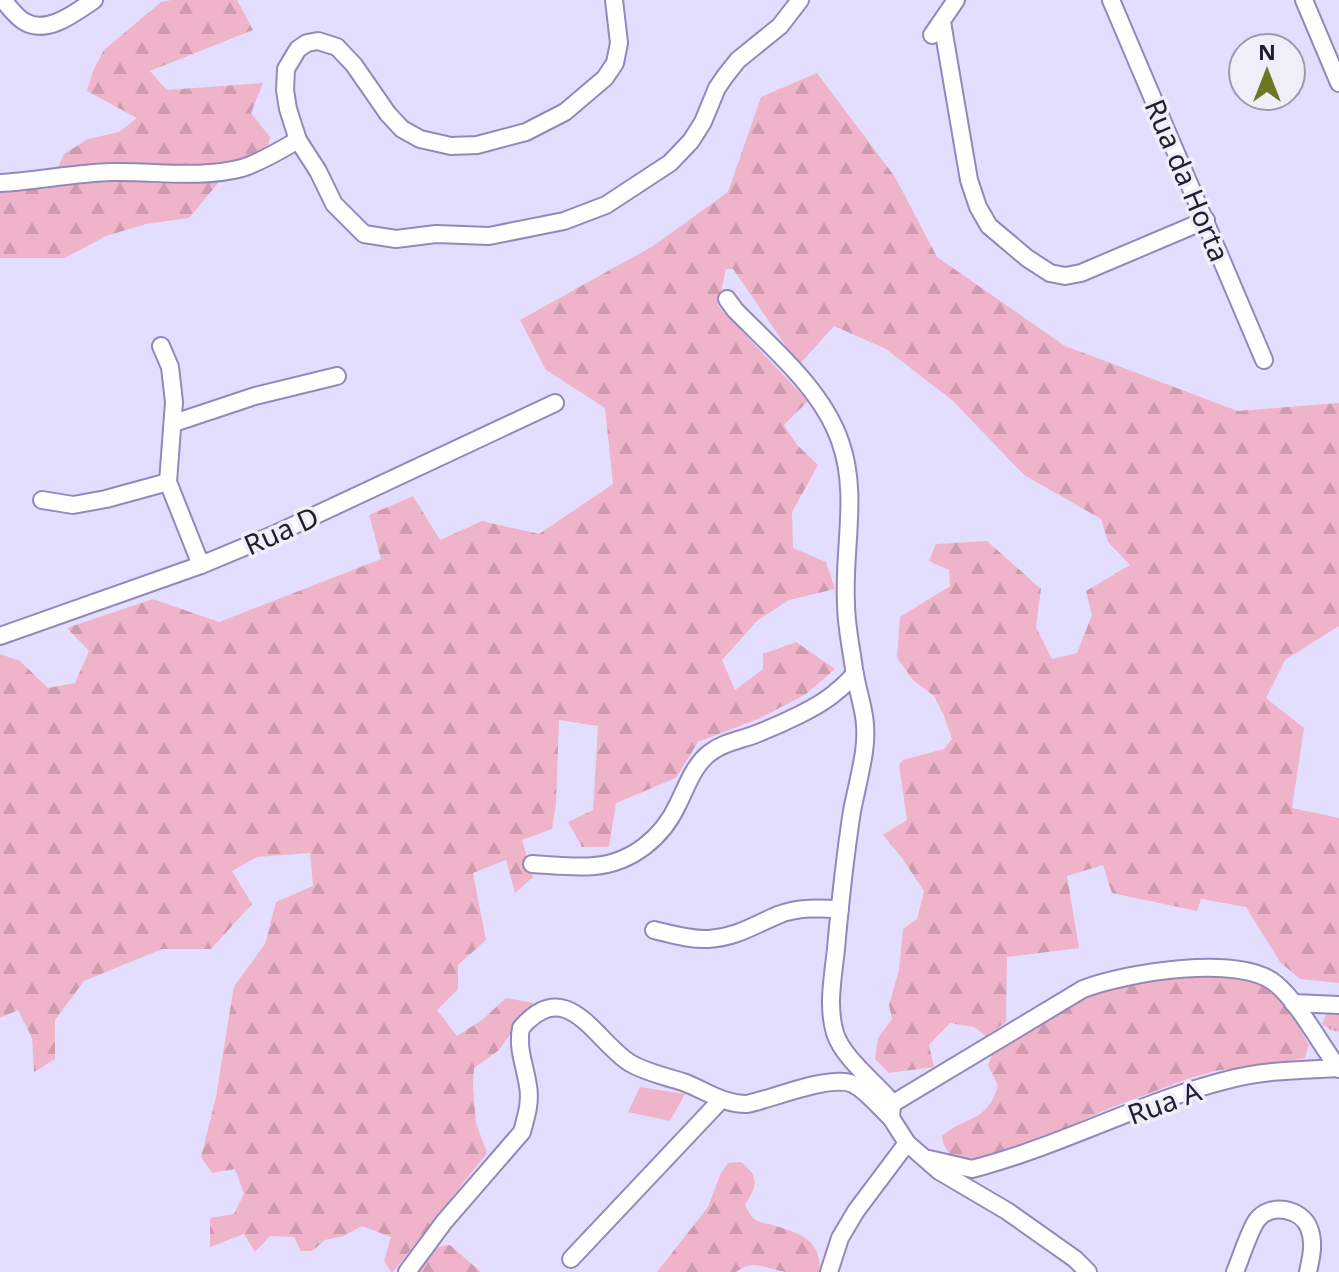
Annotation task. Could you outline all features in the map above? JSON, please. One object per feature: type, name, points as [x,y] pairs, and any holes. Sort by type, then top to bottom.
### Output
[{"type":"street","points":[[3,0],[27,24],[38,27],[60,21],[94,0]]},
{"type":"street","points":[[614,0],[619,43],[615,63],[605,78],[565,112],[526,132],[477,145],[451,146],[420,139],[402,129],[337,47],[318,41],[298,49],[286,69],[288,109],[298,140],[334,204],[364,234],[396,239],[436,234],[489,236],[564,221],[606,205],[670,163],[691,141],[726,75],[738,60],[780,26],[800,0]]},
{"type":"street","points":[[956,0],[937,28],[969,180],[978,207],[989,226],[1027,258],[1050,273],[1065,276],[1081,273],[1206,220]]},
{"type":"street","name":"Rua da Horta","points":[[1111,0],[1264,360]]},
{"type":"street","points":[[1304,0],[1339,83]]},
{"type":"street","points":[[0,183],[109,172],[224,171],[245,167],[298,140]]},
{"type":"street","points":[[727,299],[812,390],[841,442],[850,495],[845,602],[866,729],[852,811],[831,1001],[836,1037],[846,1053],[888,1098],[907,1143],[922,1157],[950,1178],[1007,1211],[1075,1259],[1088,1272]]},
{"type":"street","points":[[161,346],[170,367],[174,402],[168,482],[201,565]]},
{"type":"street","points":[[174,423],[255,396],[337,376]]},
{"type":"street","name":"Rua D","points":[[0,636],[201,565],[273,535],[555,403]]},
{"type":"street","points":[[42,500],[73,505],[168,482]]},
{"type":"street","points":[[532,864],[594,866],[622,861],[665,827],[698,765],[708,754],[719,746],[759,733],[820,704],[855,674]]},
{"type":"street","points":[[654,930],[705,939],[741,933],[780,914],[799,909],[840,909]]},
{"type":"street","points":[[891,1111],[1083,989],[1129,976],[1210,967],[1240,968],[1261,974],[1277,984],[1338,1068]]},
{"type":"street","points":[[1293,1003],[1339,1005]]},
{"type":"street","points":[[407,1272],[444,1222],[522,1132],[528,1113],[529,1090],[519,1040],[521,1028],[536,1014],[556,1008],[575,1013],[631,1064],[683,1082],[721,1100],[747,1104],[837,1082],[855,1085],[891,1111]]},
{"type":"street","name":"Rua A","points":[[922,1157],[972,1169],[1229,1079],[1280,1071],[1338,1068]]},
{"type":"street","points":[[571,1259],[721,1100]]},
{"type":"street","points":[[829,1272],[840,1238],[856,1211],[907,1143]]},
{"type":"street","points":[[1235,1272],[1258,1220],[1269,1211],[1283,1209],[1302,1217],[1309,1228],[1312,1252],[1308,1272]]},
{"type":"green space","points":[[237,0],[253,30],[150,71],[167,90],[263,83],[251,113],[270,137],[267,152],[228,171],[189,218],[146,224],[106,236],[65,258],[0,258],[0,189],[48,189],[64,154],[88,139],[119,132],[137,118],[87,91],[104,50],[161,2]]},
{"type":"green space","points":[[817,73],[895,177],[937,257],[1065,346],[1238,411],[1339,403],[1339,626],[1285,660],[1266,698],[1304,728],[1292,808],[1339,818],[1339,983],[1300,979],[1280,962],[1246,907],[1201,899],[1197,911],[1112,893],[1103,865],[1067,876],[1079,948],[1007,957],[1006,1022],[986,1036],[974,1027],[950,1023],[929,1045],[934,1067],[889,1073],[875,1059],[878,1038],[892,1019],[889,1005],[899,970],[903,929],[917,919],[924,891],[883,835],[907,820],[899,765],[903,760],[944,749],[952,739],[934,696],[913,680],[897,658],[900,617],[950,586],[949,570],[929,561],[936,544],[987,541],[1041,589],[1036,627],[1052,659],[1077,653],[1092,615],[1086,591],[1130,565],[1108,542],[1101,519],[1024,475],[953,401],[886,349],[834,326],[799,365],[733,269],[726,269],[718,306],[808,401],[784,425],[797,445],[818,465],[792,512],[793,548],[826,562],[835,589],[789,600],[758,620],[722,660],[735,690],[763,669],[763,654],[796,642],[835,669],[806,694],[758,719],[698,742],[676,778],[616,803],[609,847],[582,847],[568,822],[593,810],[598,726],[559,720],[552,829],[522,840],[533,877],[515,893],[506,860],[473,873],[486,940],[458,965],[458,989],[437,1010],[457,1036],[482,1020],[506,998],[533,1003],[499,1050],[474,1068],[476,1123],[487,1153],[393,1272],[384,1261],[391,1237],[362,1226],[344,1236],[325,1240],[312,1251],[301,1251],[294,1237],[270,1236],[255,1252],[244,1234],[210,1247],[210,1218],[234,1214],[244,1194],[235,1169],[212,1173],[201,1157],[216,1097],[234,986],[265,944],[276,902],[313,886],[310,853],[257,857],[232,871],[252,904],[211,949],[162,949],[84,981],[55,1020],[55,1059],[34,1072],[32,1038],[18,1010],[0,1018],[0,654],[20,661],[48,688],[75,683],[89,651],[67,628],[153,599],[219,622],[381,559],[369,515],[413,496],[440,540],[482,521],[539,534],[613,484],[605,408],[546,370],[520,320],[653,246],[728,192],[761,97]]},
{"type":"green space","points":[[1174,975],[1247,976],[1267,983],[1285,1003],[1309,1045],[1305,1058],[1219,1070],[1190,1078],[995,1156],[967,1162],[950,1155],[942,1136],[981,1113],[993,1098],[998,1086],[988,1065],[993,1053],[1059,1007],[1115,986]]},
{"type":"green space","points":[[1328,1010],[1339,1012],[1339,1032],[1322,1024]]},
{"type":"green space","points":[[640,1087],[685,1094],[670,1121],[628,1112]]},
{"type":"green space","points":[[741,1162],[751,1172],[755,1182],[745,1205],[751,1216],[759,1222],[806,1238],[817,1251],[819,1272],[786,1272],[755,1265],[736,1272],[657,1272],[708,1207],[728,1163]]},
{"type":"green space","points":[[450,1245],[481,1272],[415,1272],[428,1252]]}]
